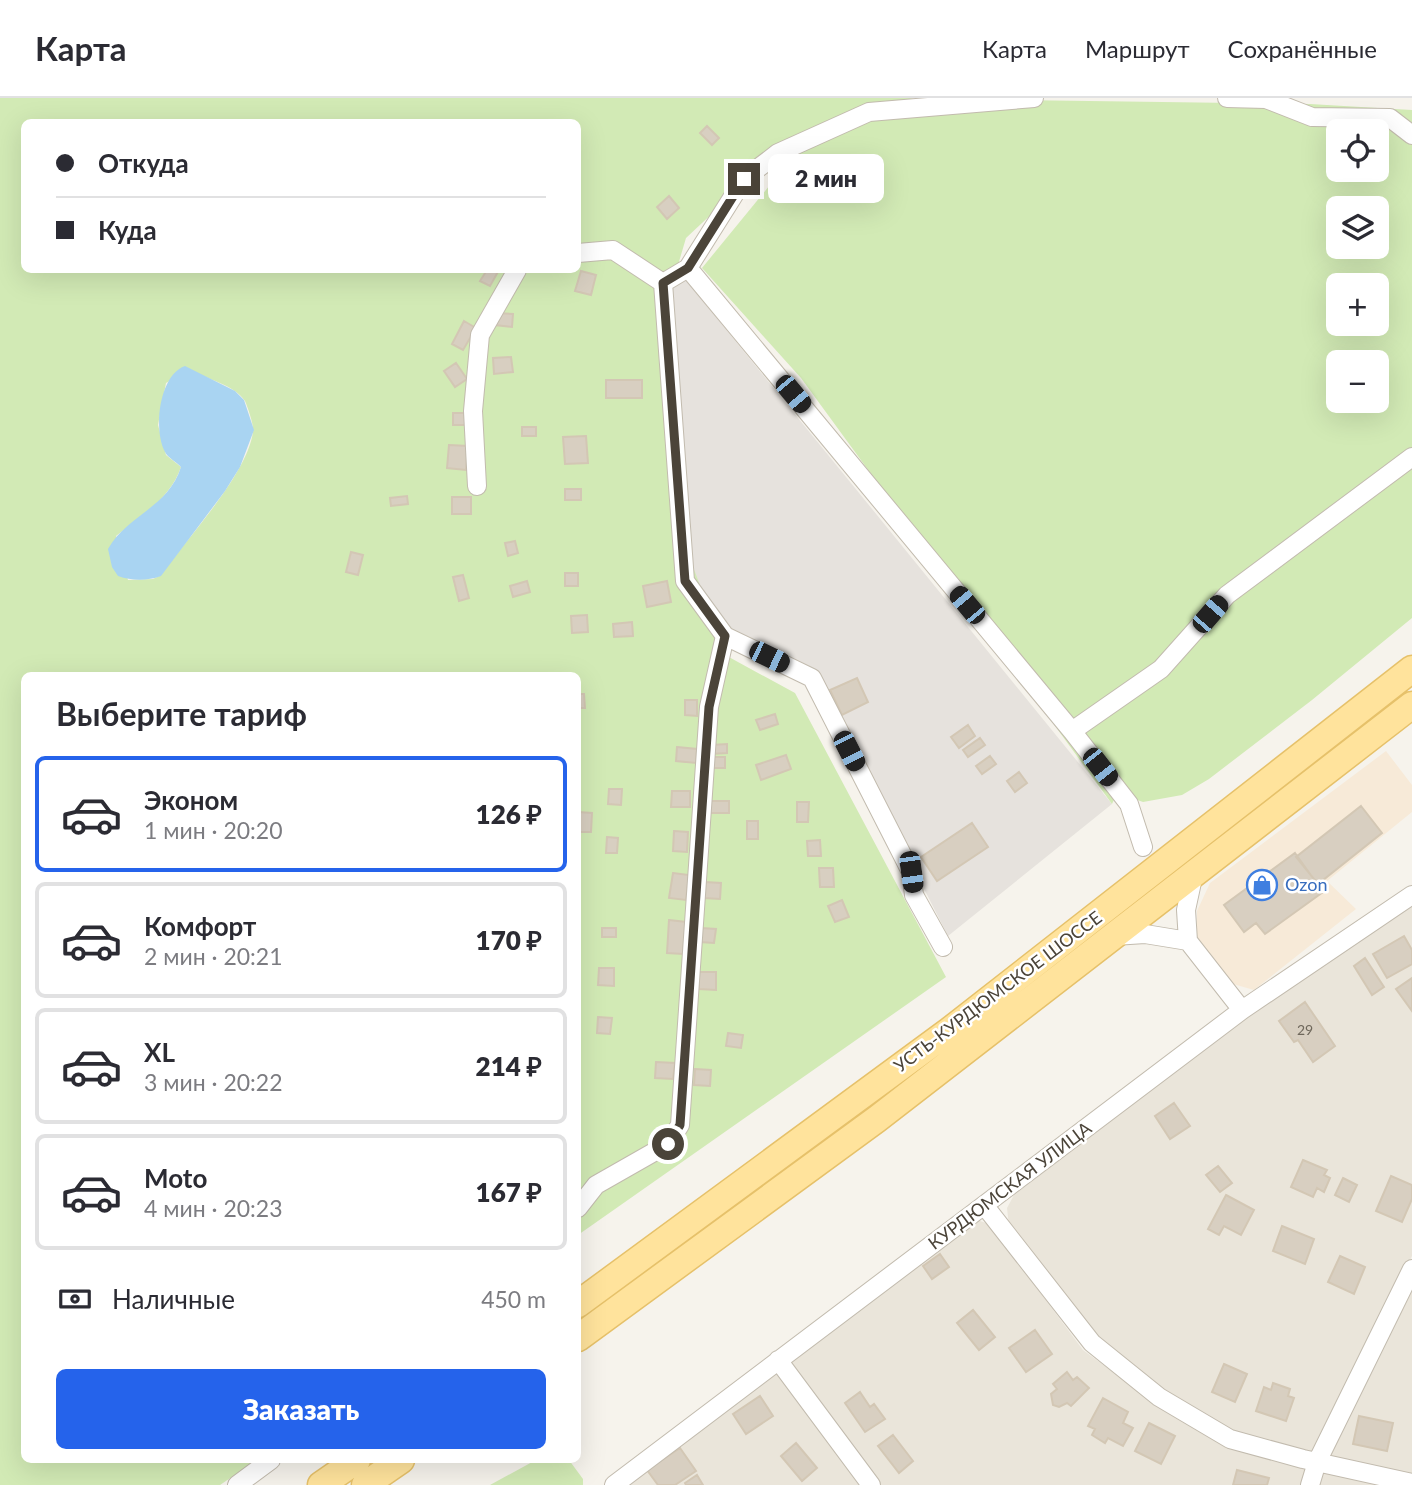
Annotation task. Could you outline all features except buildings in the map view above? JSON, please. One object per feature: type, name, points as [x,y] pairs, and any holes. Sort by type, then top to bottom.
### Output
[{"type":"main road","name":"УСТЬ-КУРДЮМСКОЕ ШОССЕ","points":[[581,1302],[949,1031],[1412,669]]},
{"type":"main road","name":"УСТЬ-КУРДЮМСКОЕ ШОССЕ","points":[[581,1336],[877,1119],[1412,705]]},
{"type":"main road","points":[[321,1485],[353,1463]]},
{"type":"main road","points":[[365,1485],[397,1463]]},
{"type":"street","points":[[663,283],[688,268],[744,179],[778,153],[869,112],[1034,98]]},
{"type":"street","points":[[1227,98],[1266,99],[1311,117],[1390,118],[1412,135]]},
{"type":"street","points":[[581,253],[613,250],[663,283]]},
{"type":"street","points":[[688,268],[1072,731],[1129,804],[1143,847]]},
{"type":"street","points":[[477,486],[473,411],[480,335],[515,273]]},
{"type":"street","points":[[663,283],[685,581],[725,636],[813,678],[911,872],[914,895],[943,947]]},
{"type":"street","points":[[1072,731],[1161,669],[1227,595],[1412,457]]},
{"type":"street","points":[[581,1204],[596,1185],[668,1144],[680,1125],[709,707],[725,636]]},
{"type":"street","points":[[1195,873],[1186,910],[1188,941],[1242,1010]]},
{"type":"street","name":"КУРДЮМСКАЯ УЛИЦА","points":[[614,1485],[1242,1010],[1412,895]]},
{"type":"street","points":[[1114,936],[1145,934],[1188,941]]},
{"type":"street","points":[[984,1205],[1092,1343],[1158,1397],[1230,1439],[1412,1483]]},
{"type":"street","points":[[1310,1485],[1317,1462],[1412,1269]]},
{"type":"street","points":[[778,1360],[870,1485]]},
{"type":"street","points":[[237,1485],[267,1463]]},
{"type":"shaded area","points":[[685,279],[1112,804],[948,936],[814,672],[729,633],[689,574],[668,286]]},
{"type":"shaded area","points":[[1386,751],[1412,785],[1412,812],[1327,881],[1356,909],[1254,990],[1233,984],[1197,940],[1197,911],[1210,883]]},
{"type":"shaded area","points":[[1412,904],[1412,1256],[1320,1444],[1305,1453],[1233,1432],[1163,1391],[1092,1335],[1009,1226],[1007,1208],[1014,1195],[1246,1018]]},
{"type":"shaded area","points":[[977,1220],[989,1224],[1083,1350],[1155,1403],[1301,1464],[1309,1472],[1306,1485],[878,1485],[791,1370],[790,1358]]},
{"type":"shaded area","points":[[1412,1281],[1412,1475],[1333,1458],[1330,1453]]},
{"type":"shaded area","points":[[771,1372],[781,1377],[862,1485],[620,1485]]},
{"type":"shaded area","points":[[1325,1468],[1400,1485],[1313,1485]]},
{"type":"green space","points":[[0,98],[913,98],[797,134],[686,238],[660,326],[674,517],[727,656],[795,693],[946,977],[581,1233],[581,672],[21,672],[21,1463],[253,1463],[220,1485],[0,1485]],"holes":[[[190,369],[234,390],[245,401],[253,429],[248,449],[228,486],[161,575],[153,579],[128,580],[116,536],[162,498],[181,467],[166,455],[158,425],[166,383]]]},
{"type":"green space","points":[[942,99],[1310,104],[1412,110],[1412,618],[1312,700],[1209,779],[1182,795],[1143,802],[1132,798],[1120,787],[1112,804],[801,378],[702,268],[806,141]]},
{"type":"green space","points":[[530,1463],[571,1463],[583,1479],[583,1485],[490,1485]]},
{"type":"water","points":[[185,366],[235,391],[244,400],[254,430],[240,467],[225,491],[161,576],[145,580],[123,578],[118,576],[112,567],[108,549],[116,537],[167,492],[181,467],[165,452],[159,431],[159,417],[169,380],[176,371]]},
{"type":"place","name":"Ozon","points":[[1262,885]]},
{"type":"route","points":[[668,1144],[680,1125],[709,707],[725,636],[685,581],[663,283],[688,268],[744,179]]}]
